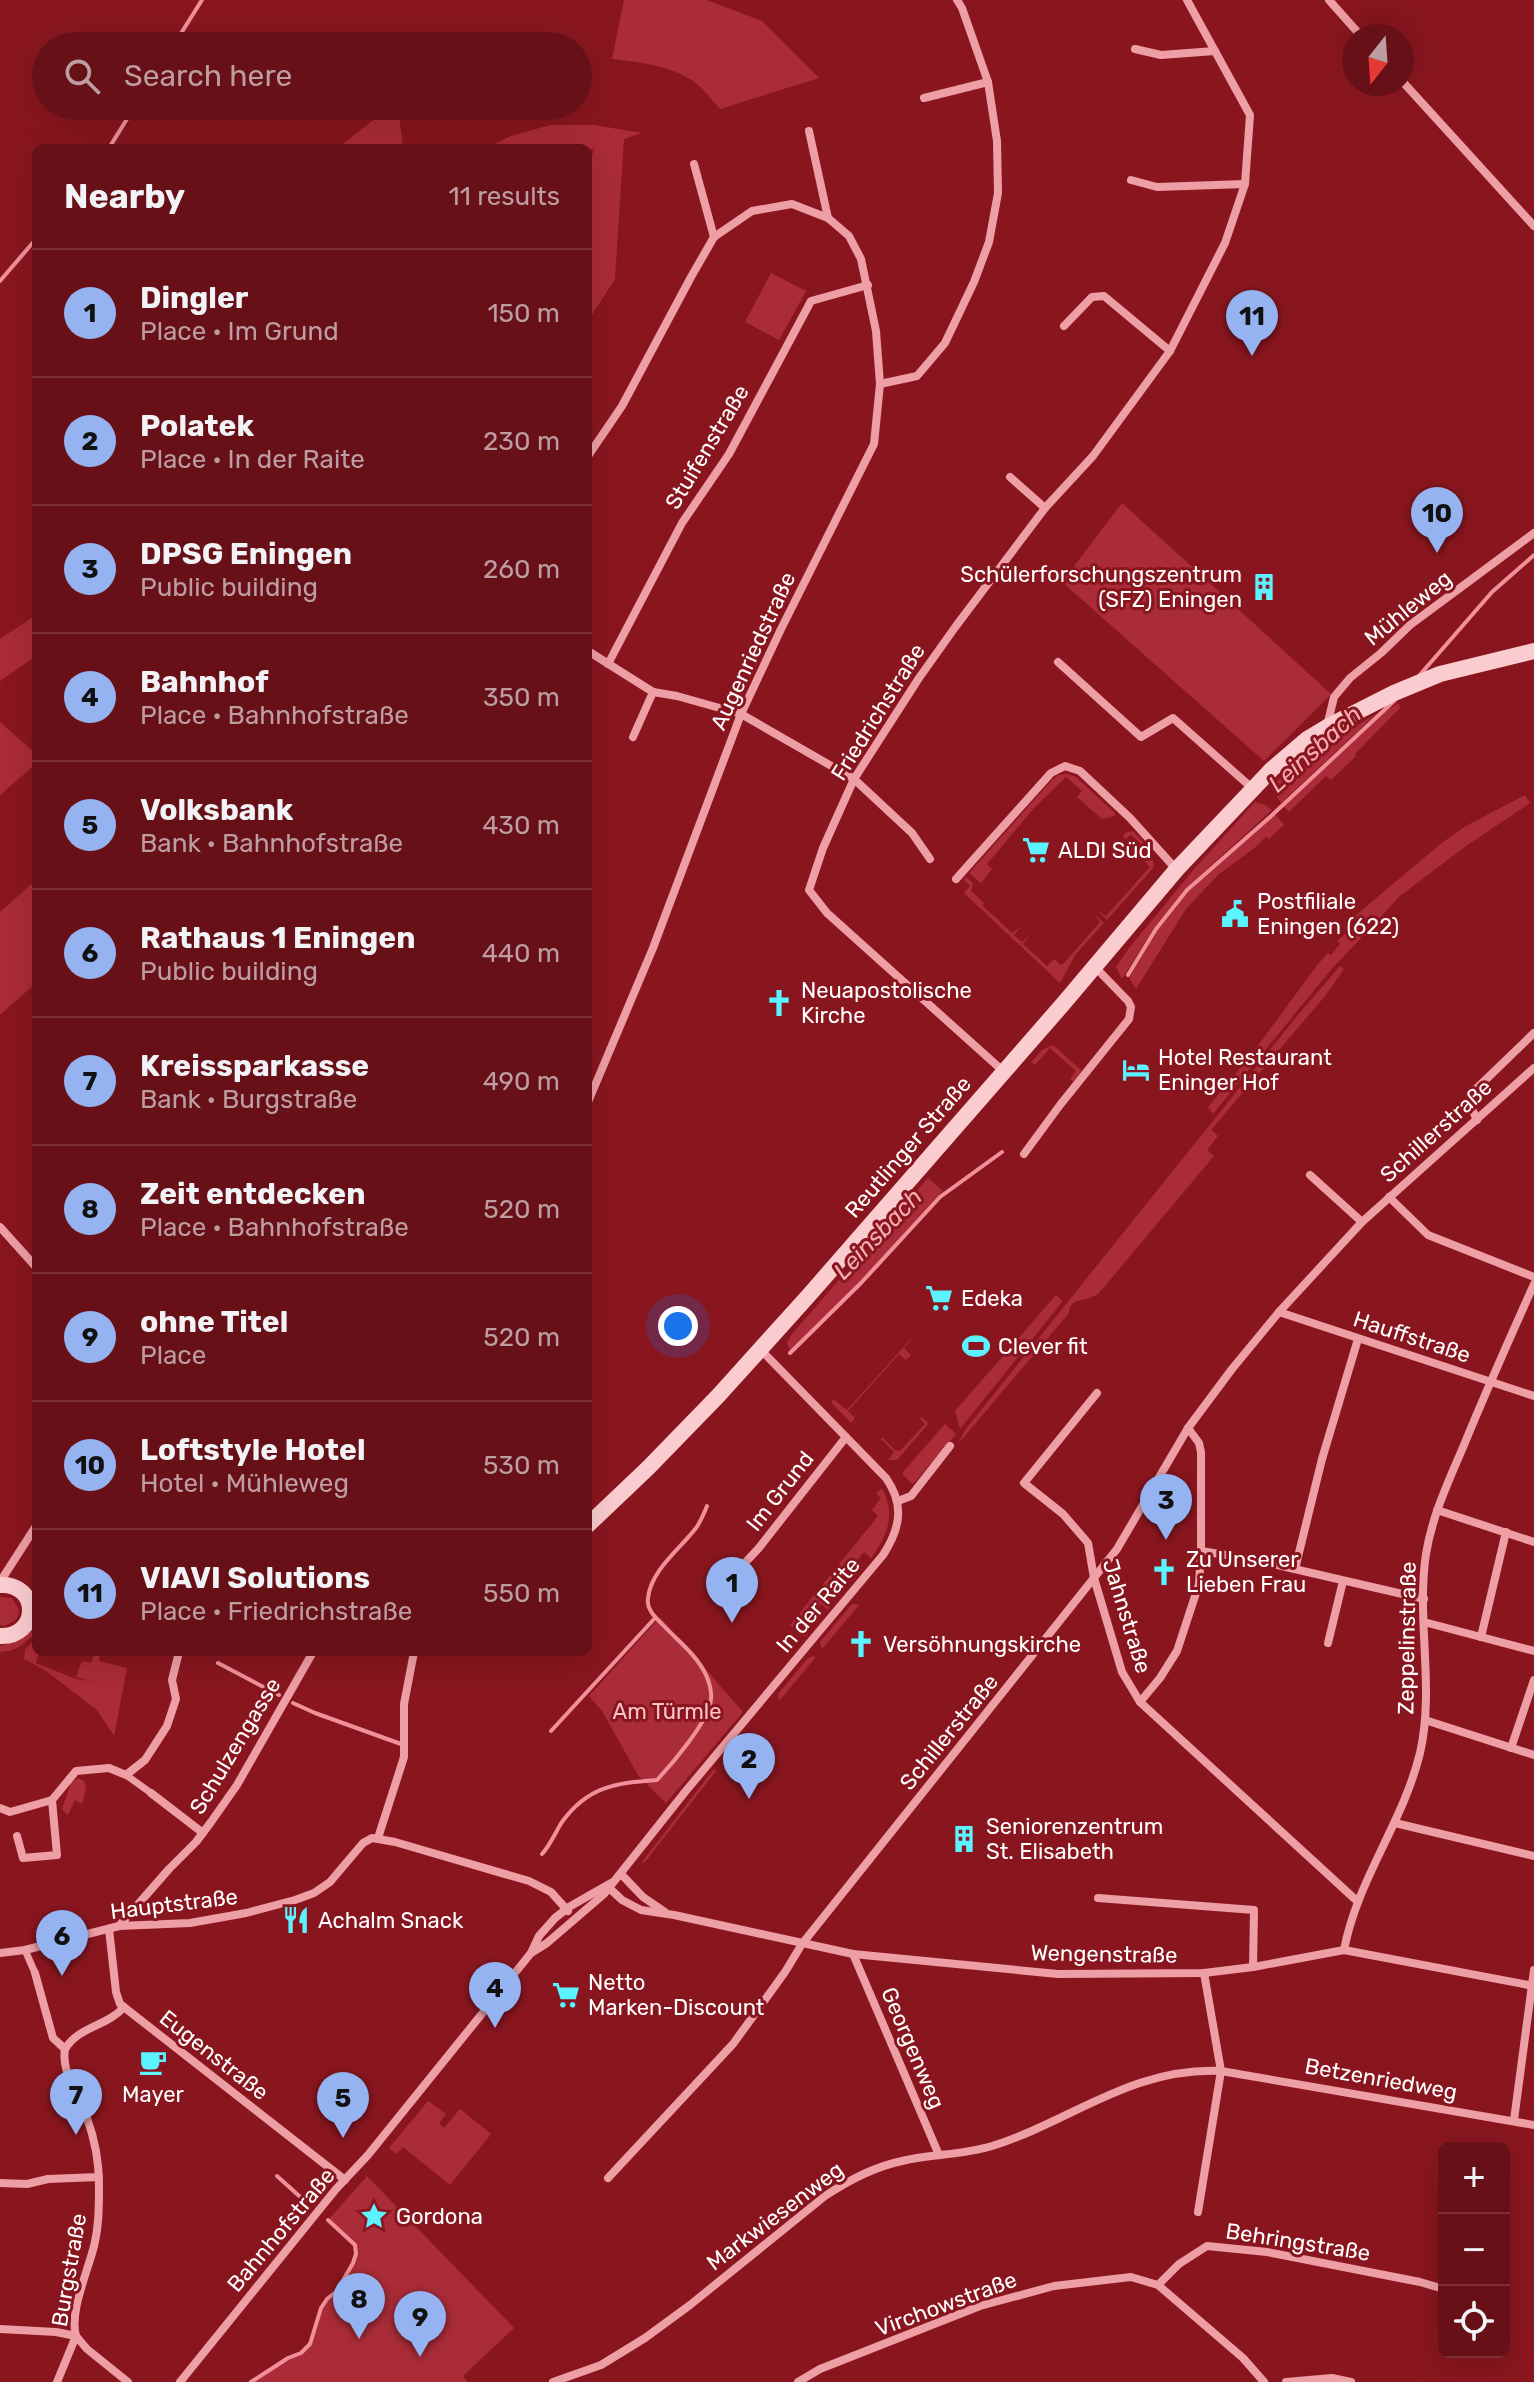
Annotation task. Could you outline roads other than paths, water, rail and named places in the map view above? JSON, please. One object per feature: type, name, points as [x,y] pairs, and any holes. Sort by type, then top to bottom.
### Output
[{"type":"main road","name":"Reutlinger Straße","points":[[592,1521],[687,1429],[810,1294],[1177,869],[1252,788],[1307,739],[1349,714],[1440,674],[1534,651]]},
{"type":"main road","points":[[0,1583],[27,1595]]},
{"type":"main road","points":[[0,1636],[19,1632],[32,1617]]},
{"type":"street","points":[[880,384],[917,376],[945,343],[989,242],[998,193],[997,141],[988,82],[957,0]]},
{"type":"street","name":"Friedrichstraße","points":[[1003,1071],[827,913],[809,890],[823,848],[854,779],[919,678],[1045,508],[1093,456],[1170,351],[1225,243],[1245,184],[1250,115],[1187,0]]},
{"type":"street","points":[[1329,0],[1350,24]]},
{"type":"street","points":[[1135,49],[1161,55],[1215,51]]},
{"type":"street","points":[[924,98],[988,82]]},
{"type":"street","points":[[1414,94],[1534,226]]},
{"type":"street","points":[[809,131],[828,218]]},
{"type":"street","points":[[694,164],[714,237]]},
{"type":"street","points":[[1131,180],[1157,187],[1245,184]]},
{"type":"street","name":"Augenriedstraße","points":[[592,450],[622,406],[714,237],[752,211],[792,204],[828,218],[849,236],[861,259],[876,331],[880,384],[874,444],[741,714],[653,948],[592,1090]]},
{"type":"street","name":"Stuifenstraße","points":[[608,664],[682,523],[729,454],[811,301],[868,285]]},
{"type":"street","points":[[1064,326],[1092,297],[1104,296],[1170,351]]},
{"type":"street","points":[[1010,477],[1045,508]]},
{"type":"street","name":"Mühleweg","points":[[1327,727],[1334,697],[1350,678],[1410,625],[1534,533]]},
{"type":"street","points":[[592,654],[653,692],[741,714],[854,779],[912,833],[930,859]]},
{"type":"street","points":[[1058,662],[1141,737],[1173,718],[1252,788]]},
{"type":"street","points":[[633,737],[653,692]]},
{"type":"street","points":[[956,879],[1047,776],[1065,766],[1080,771],[1130,818],[1177,869]]},
{"type":"street","points":[[1024,1154],[1129,1019],[1131,1007],[1128,1001],[1094,966]]},
{"type":"street","points":[[1477,1120],[1471,1107],[1476,1089],[1534,1033]]},
{"type":"street","name":"Schillerstraße","points":[[608,2178],[733,2044],[802,1944],[1117,1549],[1188,1428],[1279,1312],[1362,1222],[1534,1068]]},
{"type":"street","points":[[1310,1175],[1362,1222]]},
{"type":"street","points":[[1389,1197],[1428,1235],[1534,1277]]},
{"type":"street","points":[[0,1227],[32,1263]]},
{"type":"street","name":"Zeppelinstraße","points":[[1344,1950],[1357,1901],[1395,1823],[1415,1775],[1421,1748],[1425,1720],[1426,1552],[1437,1510],[1534,1284]]},
{"type":"street","name":"Hauffstraße","points":[[1279,1312],[1534,1396]]},
{"type":"street","points":[[1295,1569],[1322,1459],[1358,1339]]},
{"type":"street","points":[[760,1348],[886,1478],[898,1501],[911,1496],[950,1446]]},
{"type":"street","name":"Jahnstraße","points":[[1097,1393],[1024,1483],[1063,1514],[1088,1543],[1094,1578],[1122,1672],[1140,1702],[1357,1901]]},
{"type":"street","points":[[1140,1702],[1177,1651],[1199,1584],[1201,1452],[1199,1443],[1188,1428]]},
{"type":"street","name":"Im Grund","points":[[741,1567],[846,1437]]},
{"type":"street","name":"In der Raite","points":[[609,1885],[883,1555],[897,1527],[898,1501]]},
{"type":"street","points":[[1437,1510],[1534,1542]]},
{"type":"street","points":[[1481,1637],[1506,1532]]},
{"type":"street","points":[[0,1583],[32,1533]]},
{"type":"street","points":[[1201,1551],[1424,1599]]},
{"type":"street","points":[[14,1562],[27,1595]]},
{"type":"street","points":[[1328,1643],[1343,1581]]},
{"type":"street","points":[[1424,1622],[1534,1651]]},
{"type":"street","points":[[126,1775],[145,1760],[167,1726],[176,1699],[172,1680],[178,1656]]},
{"type":"street","name":"Schulzengasse","points":[[114,1928],[203,1833],[237,1785],[311,1656]]},
{"type":"street","points":[[413,1656],[404,1704],[404,1757],[378,1838],[529,1881],[551,1892],[575,1918]]},
{"type":"street","points":[[1511,1748],[1534,1680]]},
{"type":"street","points":[[1425,1720],[1534,1755]]},
{"type":"street","points":[[0,1808],[10,1812],[52,1800],[76,1771],[109,1768],[126,1775],[203,1833]]},
{"type":"street","points":[[17,1836],[23,1858],[57,1855],[52,1800]]},
{"type":"street","points":[[1395,1823],[1534,1856]]},
{"type":"street","name":"Hauptstraße","points":[[0,1953],[25,1950],[114,1928],[190,1923],[246,1913],[304,1897],[323,1888],[338,1875],[363,1843],[378,1838]]},
{"type":"street","name":"Wengenstraße","points":[[621,1874],[643,1897],[674,1915]]},
{"type":"street","name":"Wengenstraße","points":[[609,1885],[634,1908],[853,1954],[1058,1974],[1204,1973],[1344,1950],[1533,1986]]},
{"type":"street","name":"Bahnhofstraße","points":[[180,2382],[531,1953],[539,1936],[566,1908],[609,1885]]},
{"type":"street","name":"Bahnhofstraße","points":[[531,1953],[597,1902],[609,1885]]},
{"type":"street","points":[[1098,1898],[1254,1910],[1253,1967]]},
{"type":"street","points":[[65,2049],[74,2037],[124,2007],[116,1992],[114,1928]]},
{"type":"street","points":[[25,1950],[35,1973]]},
{"type":"street","name":"Georgenweg","points":[[853,1954],[939,2155]]},
{"type":"street","points":[[1514,2120],[1534,1970]]},
{"type":"street","name":"Burgstraße","points":[[35,1973],[53,2038],[65,2049],[66,2068],[92,2136],[99,2177],[98,2220],[76,2314],[76,2336],[57,2382]]},
{"type":"street","points":[[1198,2212],[1221,2071],[1204,1973]]},
{"type":"street","name":"Eugenstraße","points":[[124,2007],[345,2180]]},
{"type":"street","name":"Markwiesenweg","points":[[553,2382],[601,2365],[645,2338],[847,2181],[903,2160],[994,2145],[1107,2095],[1155,2078],[1199,2070],[1221,2071]]},
{"type":"street","name":"Betzenriedweg","points":[[1221,2071],[1534,2125]]},
{"type":"street","points":[[0,2183],[27,2184],[48,2179],[99,2177]]},
{"type":"street","name":"Behringstraße","points":[[1158,2285],[1179,2264],[1207,2246],[1267,2252],[1438,2287]]},
{"type":"street","name":"Virchowstraße","points":[[798,2382],[820,2369],[980,2306],[1054,2286],[1131,2277],[1158,2285]]},
{"type":"street","points":[[1158,2285],[1243,2358],[1264,2382]]},
{"type":"street","points":[[0,2329],[76,2336],[87,2349],[128,2382]]},
{"type":"street","points":[[1286,2382],[1332,2378],[1351,2382]]},
{"type":"waterway","points":[[182,32],[202,0]]},
{"type":"waterway","points":[[111,144],[126,120]]},
{"type":"waterway","points":[[0,281],[32,244]]},
{"type":"waterway","name":"Leinsbach","points":[[1418,677],[1492,592],[1534,555]]},
{"type":"waterway","name":"Leinsbach","points":[[1128,975],[1156,929],[1187,890],[1395,700]]},
{"type":"waterway","name":"Leinsbach","points":[[790,1353],[861,1283],[940,1197],[1002,1152]]},
{"type":"waterway","name":"Leinsbach","points":[[542,1854],[562,1822],[582,1801],[616,1785],[657,1780],[689,1742],[709,1708],[710,1687],[702,1668],[654,1616],[648,1602],[655,1578],[696,1528],[707,1506]]},
{"type":"waterway","points":[[551,1731],[655,1618]]},
{"type":"waterway","points":[[218,1663],[279,1695]]},
{"type":"waterway","points":[[293,1703],[401,1744]]},
{"type":"waterway","name":"Leinsbach","points":[[277,2176],[307,2203]]},
{"type":"waterway","name":"Leinsbach","points":[[251,2382],[301,2353],[310,2344],[321,2308],[337,2291],[353,2263],[355,2245],[328,2220]]},
{"type":"place","name":"VIAVI Solutions","points":[[1252,356]]},
{"type":"place","name":"Loftstyle Hotel","points":[[1437,553]]},
{"type":"place","name":"Schülerforschungszentrum (SFZ) Eningen","points":[[1264,587]]},
{"type":"place","name":"ALDI Süd","points":[[1036,850]]},
{"type":"place","name":"Postfiliale Eningen (622)","points":[[1235,914]]},
{"type":"place","name":"Neuapostolische Kirche","points":[[779,1003]]},
{"type":"place","name":"Hotel Restaurant Eninger Hof","points":[[1136,1070]]},
{"type":"place","name":"Edeka","points":[[939,1298]]},
{"type":"place","name":"Clever fit","points":[[976,1346]]},
{"type":"place","name":"DPSG Eningen","points":[[1166,1540]]},
{"type":"place","name":"Zu Unserer Lieben Frau","points":[[1164,1572]]},
{"type":"place","name":"Dingler","points":[[732,1623]]},
{"type":"place","name":"Versöhnungskirche","points":[[861,1644]]},
{"type":"place","name":"Polatek","points":[[749,1799]]},
{"type":"place","name":"Seniorenzentrum St. Elisabeth","points":[[964,1839]]},
{"type":"place","name":"Achalm Snack","points":[[296,1920]]},
{"type":"place","name":"Rathaus 1 Eningen","points":[[62,1976]]},
{"type":"place","name":"Netto Marken-Discount","points":[[566,1995]]},
{"type":"place","name":"Bahnhof","points":[[495,2028]]},
{"type":"place","name":"Mayer","points":[[153,2062]]},
{"type":"place","name":"Kreissparkasse","points":[[76,2135]]},
{"type":"place","name":"Volksbank","points":[[343,2138]]},
{"type":"place","name":"Gordona","points":[[374,2216]]},
{"type":"place","name":"Zeit entdecken","points":[[359,2339]]},
{"type":"place","name":"ohne Titel","points":[[420,2357]]},
{"type":"park label","name":"Am Türmle","points":[[667,1711]]}]
